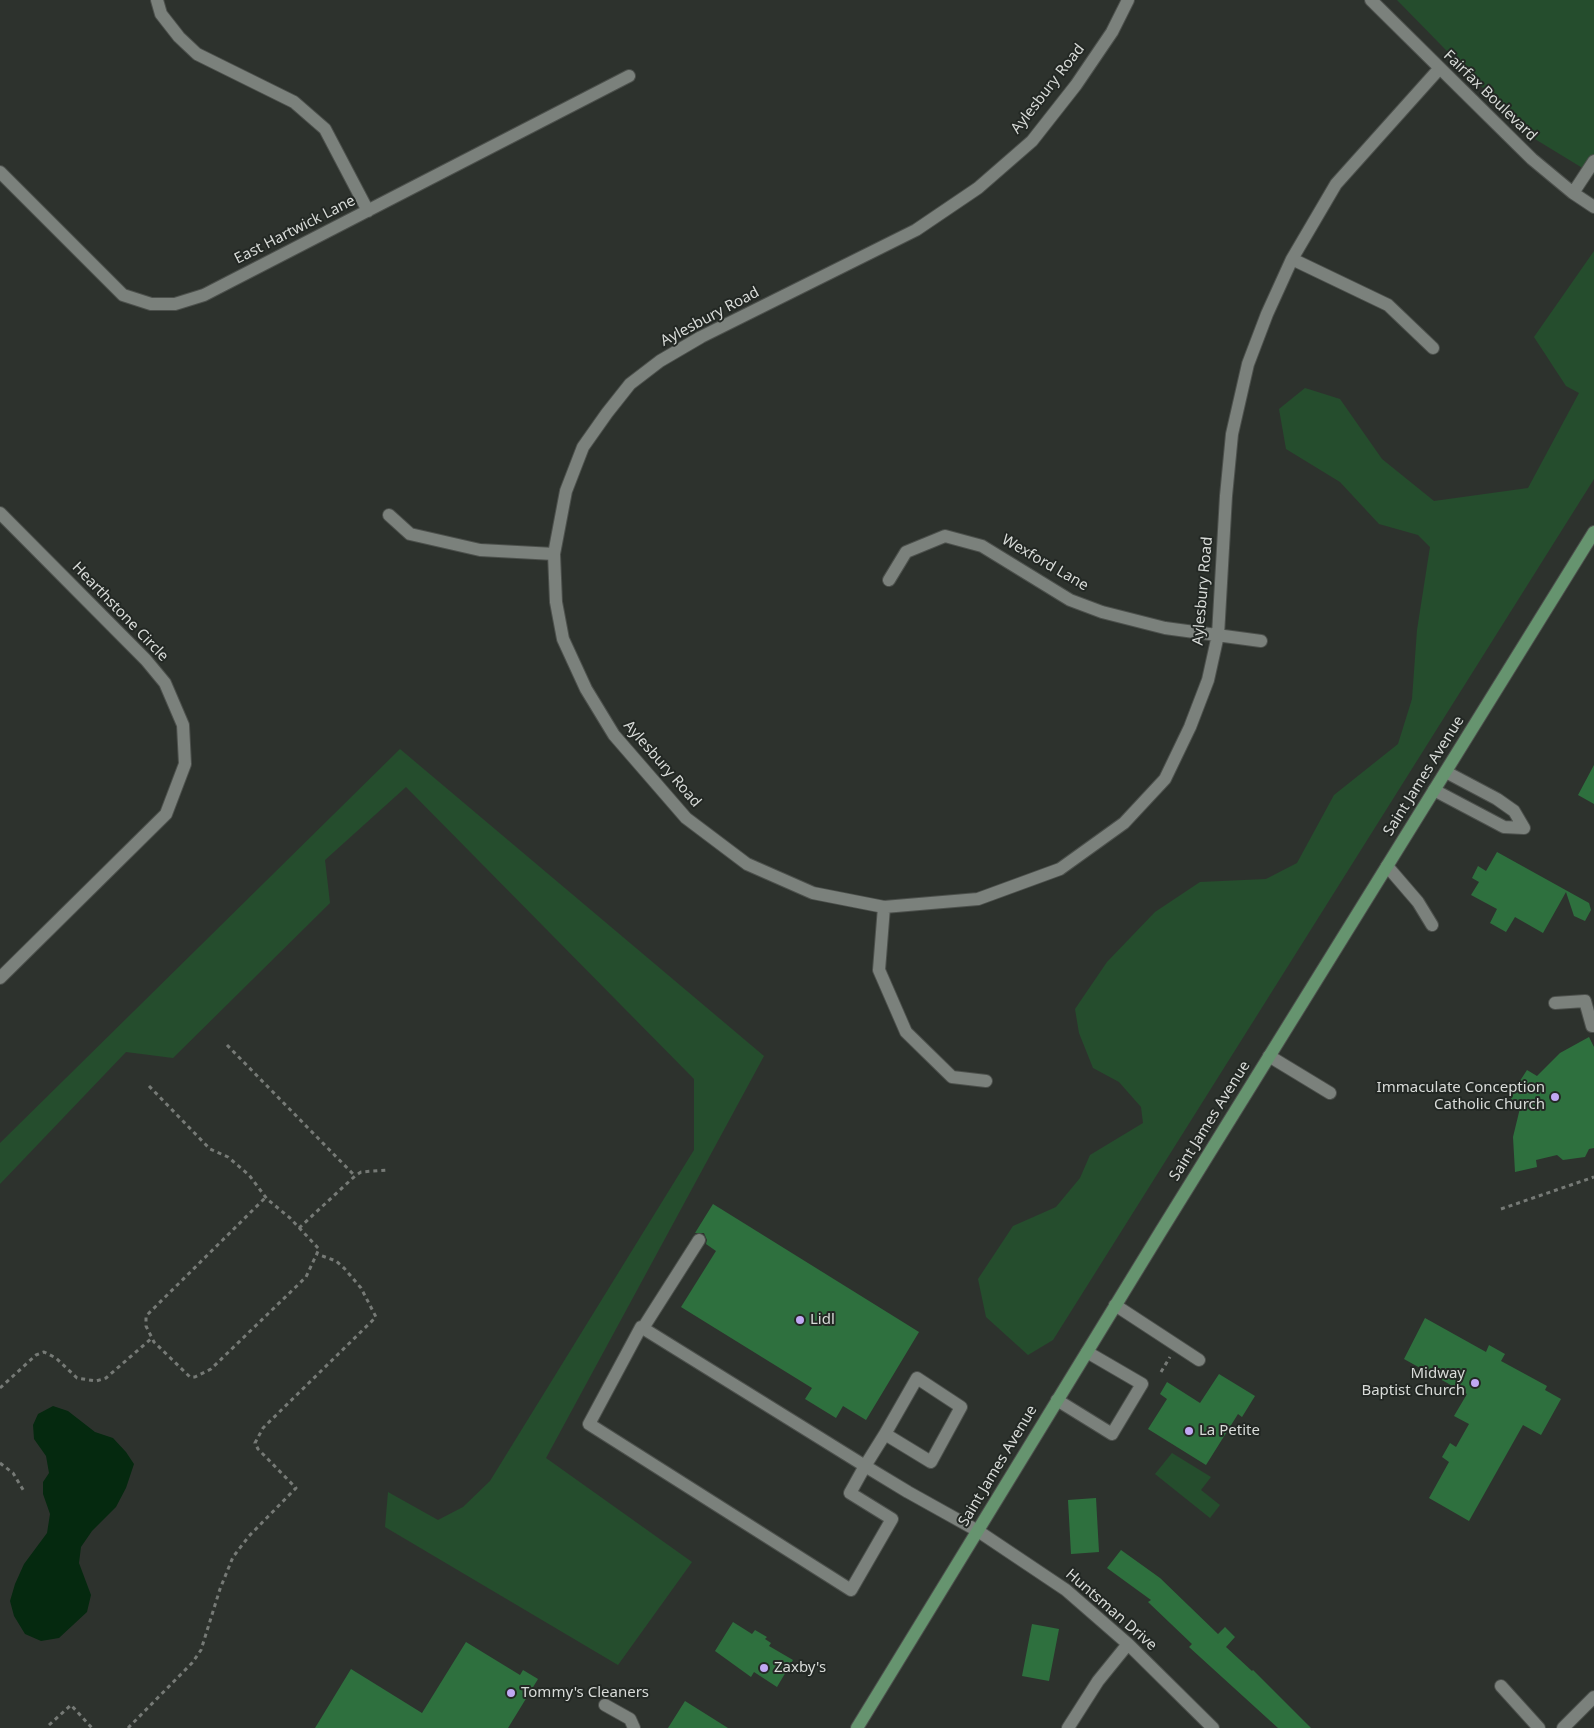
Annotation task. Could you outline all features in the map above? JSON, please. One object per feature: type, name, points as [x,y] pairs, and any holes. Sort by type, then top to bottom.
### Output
[{"type":"main road","name":"Saint James Avenue","points":[[856,1728],[1115,1305],[1594,532]]},
{"type":"street","points":[[157,0],[161,14],[179,38],[197,54],[294,102],[325,129],[368,211]]},
{"type":"street","name":"Aylesbury Road","points":[[1128,0],[1112,32],[1076,85],[1032,140],[978,188],[916,230],[701,337],[660,361],[630,384],[583,447],[566,491],[554,554],[556,602],[563,639],[586,689],[614,735],[686,818],[747,864],[812,893],[884,906],[978,898],[1060,869],[1124,823],[1165,779],[1190,727],[1208,680],[1218,635],[1226,496],[1232,434],[1248,364],[1266,314],[1292,259],[1336,184],[1439,69]]},
{"type":"street","name":"Fairfax Boulevard","points":[[1371,0],[1532,159],[1573,193],[1594,207]]},
{"type":"street","name":"East Hartwick Lane","points":[[0,172],[123,295],[151,304],[175,304],[204,295],[629,76]]},
{"type":"street","points":[[1573,193],[1594,161]]},
{"type":"street","points":[[1292,259],[1388,305],[1432,348]]},
{"type":"street","name":"Hearthstone Circle","points":[[0,513],[146,660],[165,683],[183,725],[185,764],[166,814],[0,978]]},
{"type":"street","points":[[389,515],[410,534],[480,550],[554,554]]},
{"type":"street","name":"Wexford Lane","points":[[888,580],[906,552],[945,536],[982,546],[1070,600],[1102,612],[1165,628],[1261,641]]},
{"type":"street","points":[[1434,790],[1504,827],[1524,828],[1514,811],[1497,799],[1446,772]]},
{"type":"street","points":[[1387,866],[1418,902],[1432,925]]},
{"type":"street","points":[[884,906],[878,970],[906,1032],[952,1077],[986,1081]]},
{"type":"street","points":[[1555,1003],[1585,1000],[1592,1026],[1594,1026]]},
{"type":"street","points":[[1269,1056],[1330,1093]]},
{"type":"street","points":[[699,1240],[643,1328],[641,1327],[589,1424],[850,1590],[892,1519],[850,1493],[917,1378],[960,1407],[930,1462],[886,1434]]},
{"type":"street","points":[[1115,1305],[1199,1360]]},
{"type":"street","name":"Huntsman Drive","points":[[643,1328],[865,1466],[978,1530],[1066,1590],[1128,1644],[1213,1728]]},
{"type":"street","points":[[1057,1400],[1112,1434],[1142,1384],[1087,1352]]},
{"type":"street","points":[[1068,1728],[1098,1680],[1128,1644]]},
{"type":"street","points":[[1501,1686],[1539,1728]]},
{"type":"street","points":[[1563,1728],[1594,1697]]},
{"type":"street","points":[[605,1705],[630,1719],[634,1728]]},
{"type":"path","points":[[227,1045],[355,1176]]},
{"type":"path","points":[[149,1086],[210,1149],[228,1157],[249,1174],[266,1197],[319,1249],[306,1277],[210,1368],[195,1377],[190,1377],[152,1338],[146,1326],[146,1316],[266,1197]]},
{"type":"path","points":[[299,1228],[361,1172],[387,1170]]},
{"type":"path","points":[[1501,1209],[1594,1177]]},
{"type":"path","points":[[128,1728],[192,1663],[201,1650],[220,1589],[233,1557],[249,1536],[296,1488],[258,1449],[255,1443],[263,1428],[376,1316],[361,1288],[344,1268],[336,1261],[317,1254]]},
{"type":"path","points":[[0,1388],[36,1355],[44,1352],[56,1358],[77,1378],[96,1381],[106,1378],[152,1338]]},
{"type":"path","points":[[0,1463],[13,1472],[25,1493]]},
{"type":"path","points":[[49,1725],[71,1705],[92,1728]]},
{"type":"shaded area","points":[[1397,0],[1594,0],[1594,175],[1530,136]]},
{"type":"shaded area","points":[[1594,251],[1594,479],[1053,1340],[1028,1355],[986,1317],[978,1279],[1013,1226],[1056,1207],[1080,1178],[1090,1155],[1143,1123],[1141,1107],[1119,1082],[1093,1068],[1079,1033],[1075,1009],[1107,962],[1155,912],[1200,882],[1266,879],[1297,863],[1334,795],[1398,744],[1412,699],[1417,630],[1430,547],[1418,535],[1379,524],[1340,482],[1286,449],[1279,409],[1305,388],[1340,399],[1382,459],[1434,501],[1528,488],[1579,393],[1566,386],[1534,337]]},
{"type":"shaded area","points":[[400,749],[764,1056],[546,1458],[692,1562],[618,1665],[385,1527],[388,1492],[438,1520],[463,1507],[490,1481],[694,1150],[694,1079],[406,787],[325,860],[330,903],[173,1058],[126,1052],[0,1184],[0,1143]]},
{"type":"shaded area","points":[[53,1406],[68,1411],[95,1432],[113,1438],[134,1464],[126,1488],[116,1507],[92,1531],[81,1547],[79,1563],[91,1595],[87,1612],[59,1638],[41,1641],[25,1634],[14,1616],[10,1601],[24,1564],[47,1533],[50,1514],[43,1494],[43,1482],[49,1473],[46,1456],[34,1439],[33,1425],[38,1414]]},
{"type":"shaded area","points":[[1172,1453],[1211,1477],[1201,1490],[1220,1505],[1210,1518],[1155,1474]]},
{"type":"building","points":[[1594,765],[1594,804],[1578,795]]},
{"type":"building","points":[[1497,852],[1589,903],[1591,910],[1585,921],[1574,916],[1566,892],[1543,933],[1515,917],[1506,932],[1490,923],[1497,909],[1471,895],[1479,882],[1472,878],[1478,866],[1486,871]]},
{"type":"building","points":[[1589,1037],[1594,1047],[1594,1148],[1589,1149],[1585,1157],[1563,1160],[1557,1155],[1536,1160],[1537,1167],[1515,1172],[1513,1137],[1521,1104],[1511,1099],[1518,1084],[1527,1070],[1537,1076],[1560,1053]]},
{"type":"building","name":"Lidl","points":[[713,1204],[919,1332],[866,1420],[843,1406],[836,1418],[805,1399],[812,1388],[681,1307],[716,1251],[706,1244],[707,1240],[704,1233],[695,1233]]},
{"type":"building","points":[[1425,1318],[1486,1352],[1489,1345],[1505,1354],[1501,1361],[1547,1386],[1545,1390],[1561,1399],[1541,1435],[1523,1425],[1469,1521],[1429,1498],[1449,1462],[1442,1457],[1450,1443],[1456,1447],[1469,1424],[1454,1416],[1467,1394],[1404,1359]]},
{"type":"building","points":[[1219,1374],[1255,1396],[1242,1417],[1238,1414],[1206,1465],[1148,1429],[1167,1399],[1160,1394],[1167,1382],[1200,1403]]},
{"type":"building","points":[[1096,1498],[1099,1552],[1071,1554],[1068,1500]]},
{"type":"building","points":[[1121,1550],[1160,1578],[1218,1634],[1225,1627],[1235,1637],[1226,1647],[1253,1670],[1311,1728],[1278,1728],[1189,1647],[1192,1644],[1148,1602],[1151,1600],[1107,1568]]},
{"type":"building","points":[[733,1622],[752,1634],[755,1630],[767,1637],[765,1639],[771,1643],[769,1646],[793,1660],[777,1687],[754,1672],[751,1677],[715,1651]]},
{"type":"building","points":[[1032,1624],[1059,1629],[1049,1681],[1022,1676]]},
{"type":"building","points":[[466,1642],[520,1675],[523,1670],[538,1679],[508,1728],[315,1728],[351,1669],[422,1713]]},
{"type":"building","points":[[685,1701],[728,1728],[668,1728]]},
{"type":"place","name":"Immaculate Conception Catholic Church","points":[[1555,1097]]},
{"type":"place","name":"Lidl","points":[[800,1320]]},
{"type":"place","name":"Midway Baptist Church","points":[[1475,1383]]},
{"type":"place","name":"La Petite","points":[[1189,1431]]},
{"type":"place","name":"Zaxby's","points":[[764,1668]]},
{"type":"place","name":"Tommy's Cleaners","points":[[511,1693]]}]
